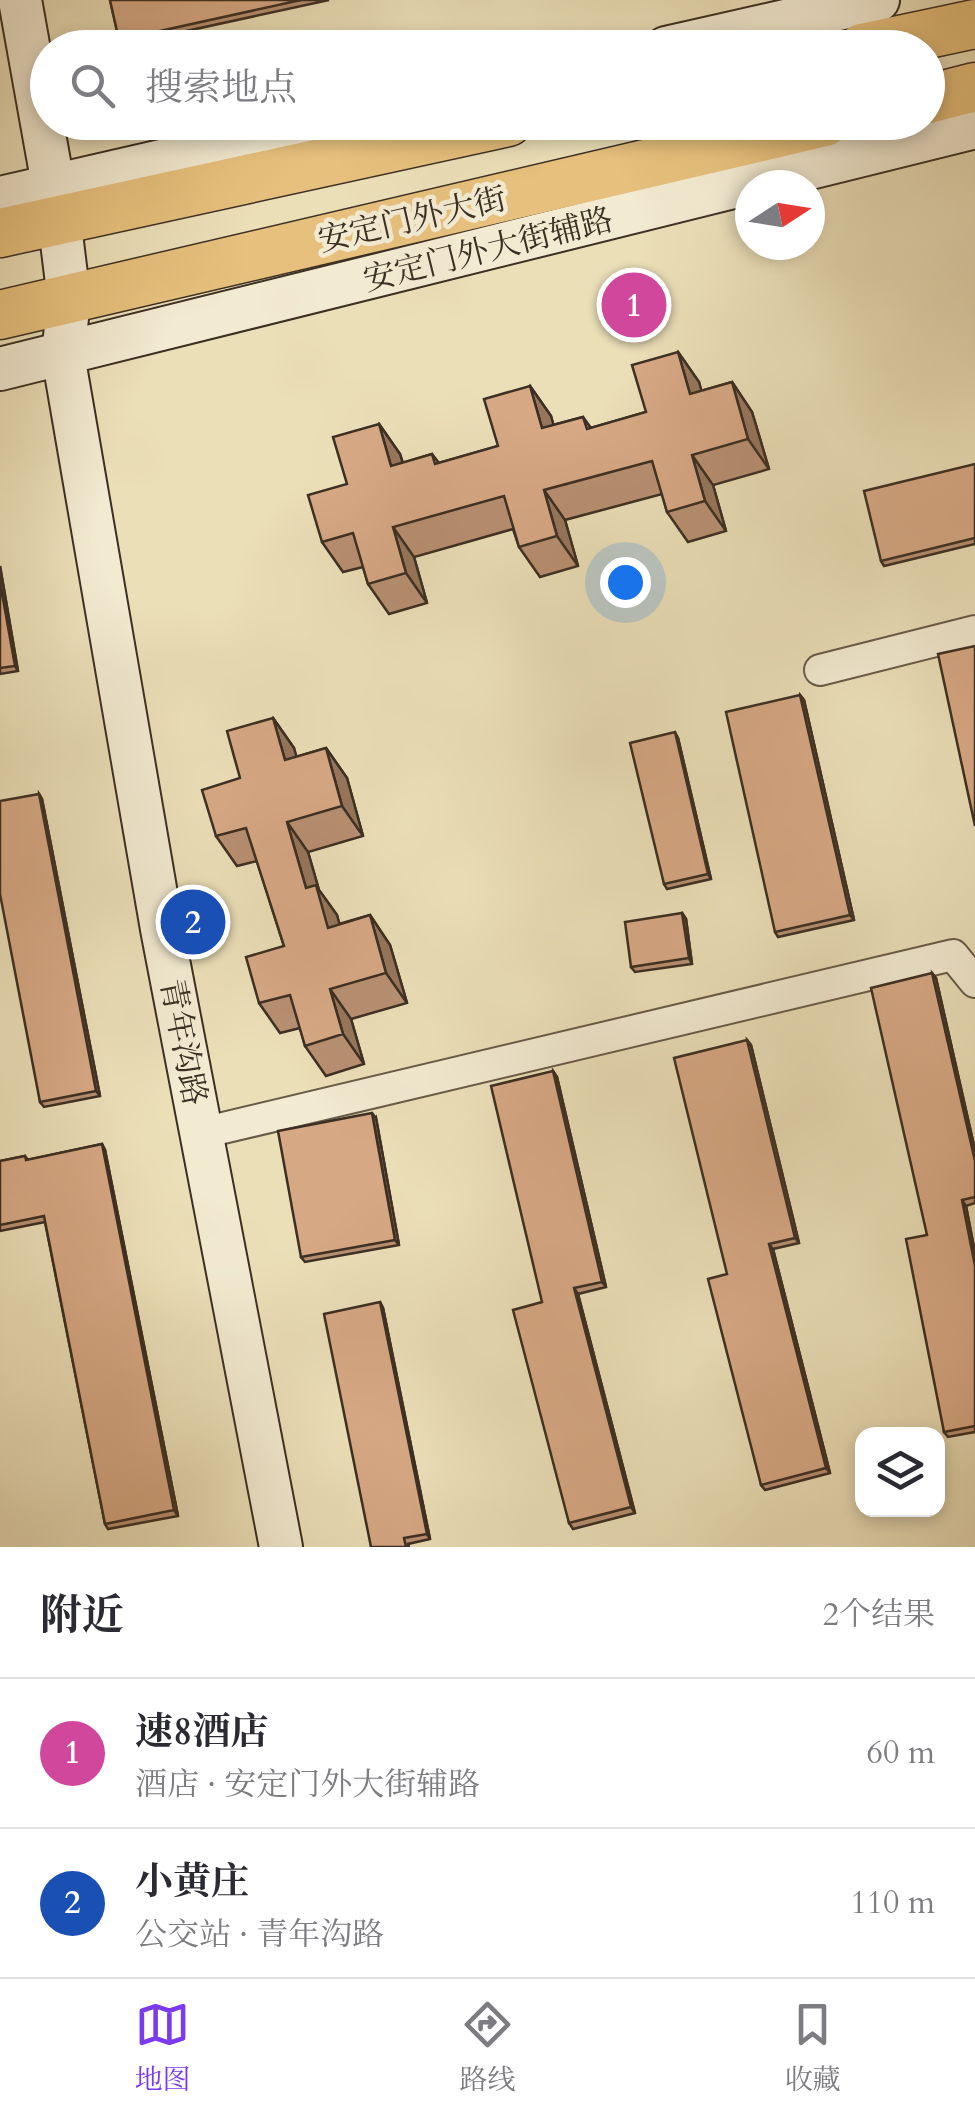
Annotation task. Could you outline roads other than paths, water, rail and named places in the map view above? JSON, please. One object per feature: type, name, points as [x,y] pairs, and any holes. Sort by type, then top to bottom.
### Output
[{"type":"main road","points":[[945,30],[975,24]]},
{"type":"main road","points":[[945,94],[975,88]]},
{"type":"main road","points":[[0,233],[56,201],[405,140]]},
{"type":"main road","name":"安定门外大街","points":[[0,315],[748,140]]},
{"type":"street","name":"青年沟路","points":[[20,0],[30,56]]},
{"type":"street","points":[[746,30],[878,0]]},
{"type":"street","name":"安定门外大街辅路","points":[[945,134],[975,127]]},
{"type":"street","name":"青年沟路","points":[[45,140],[69,299],[63,355],[159,911],[282,1547]]},
{"type":"street","points":[[0,198],[56,201],[269,140]]},
{"type":"street","name":"安定门外大街辅路","points":[[0,369],[923,140]]},
{"type":"street","points":[[820,670],[975,631]]},
{"type":"street","points":[[202,1133],[953,955],[975,982]]},
{"type":"place","name":"速8酒店","points":[[634,305]]},
{"type":"place","name":"小黄庄","points":[[193,922]]}]
